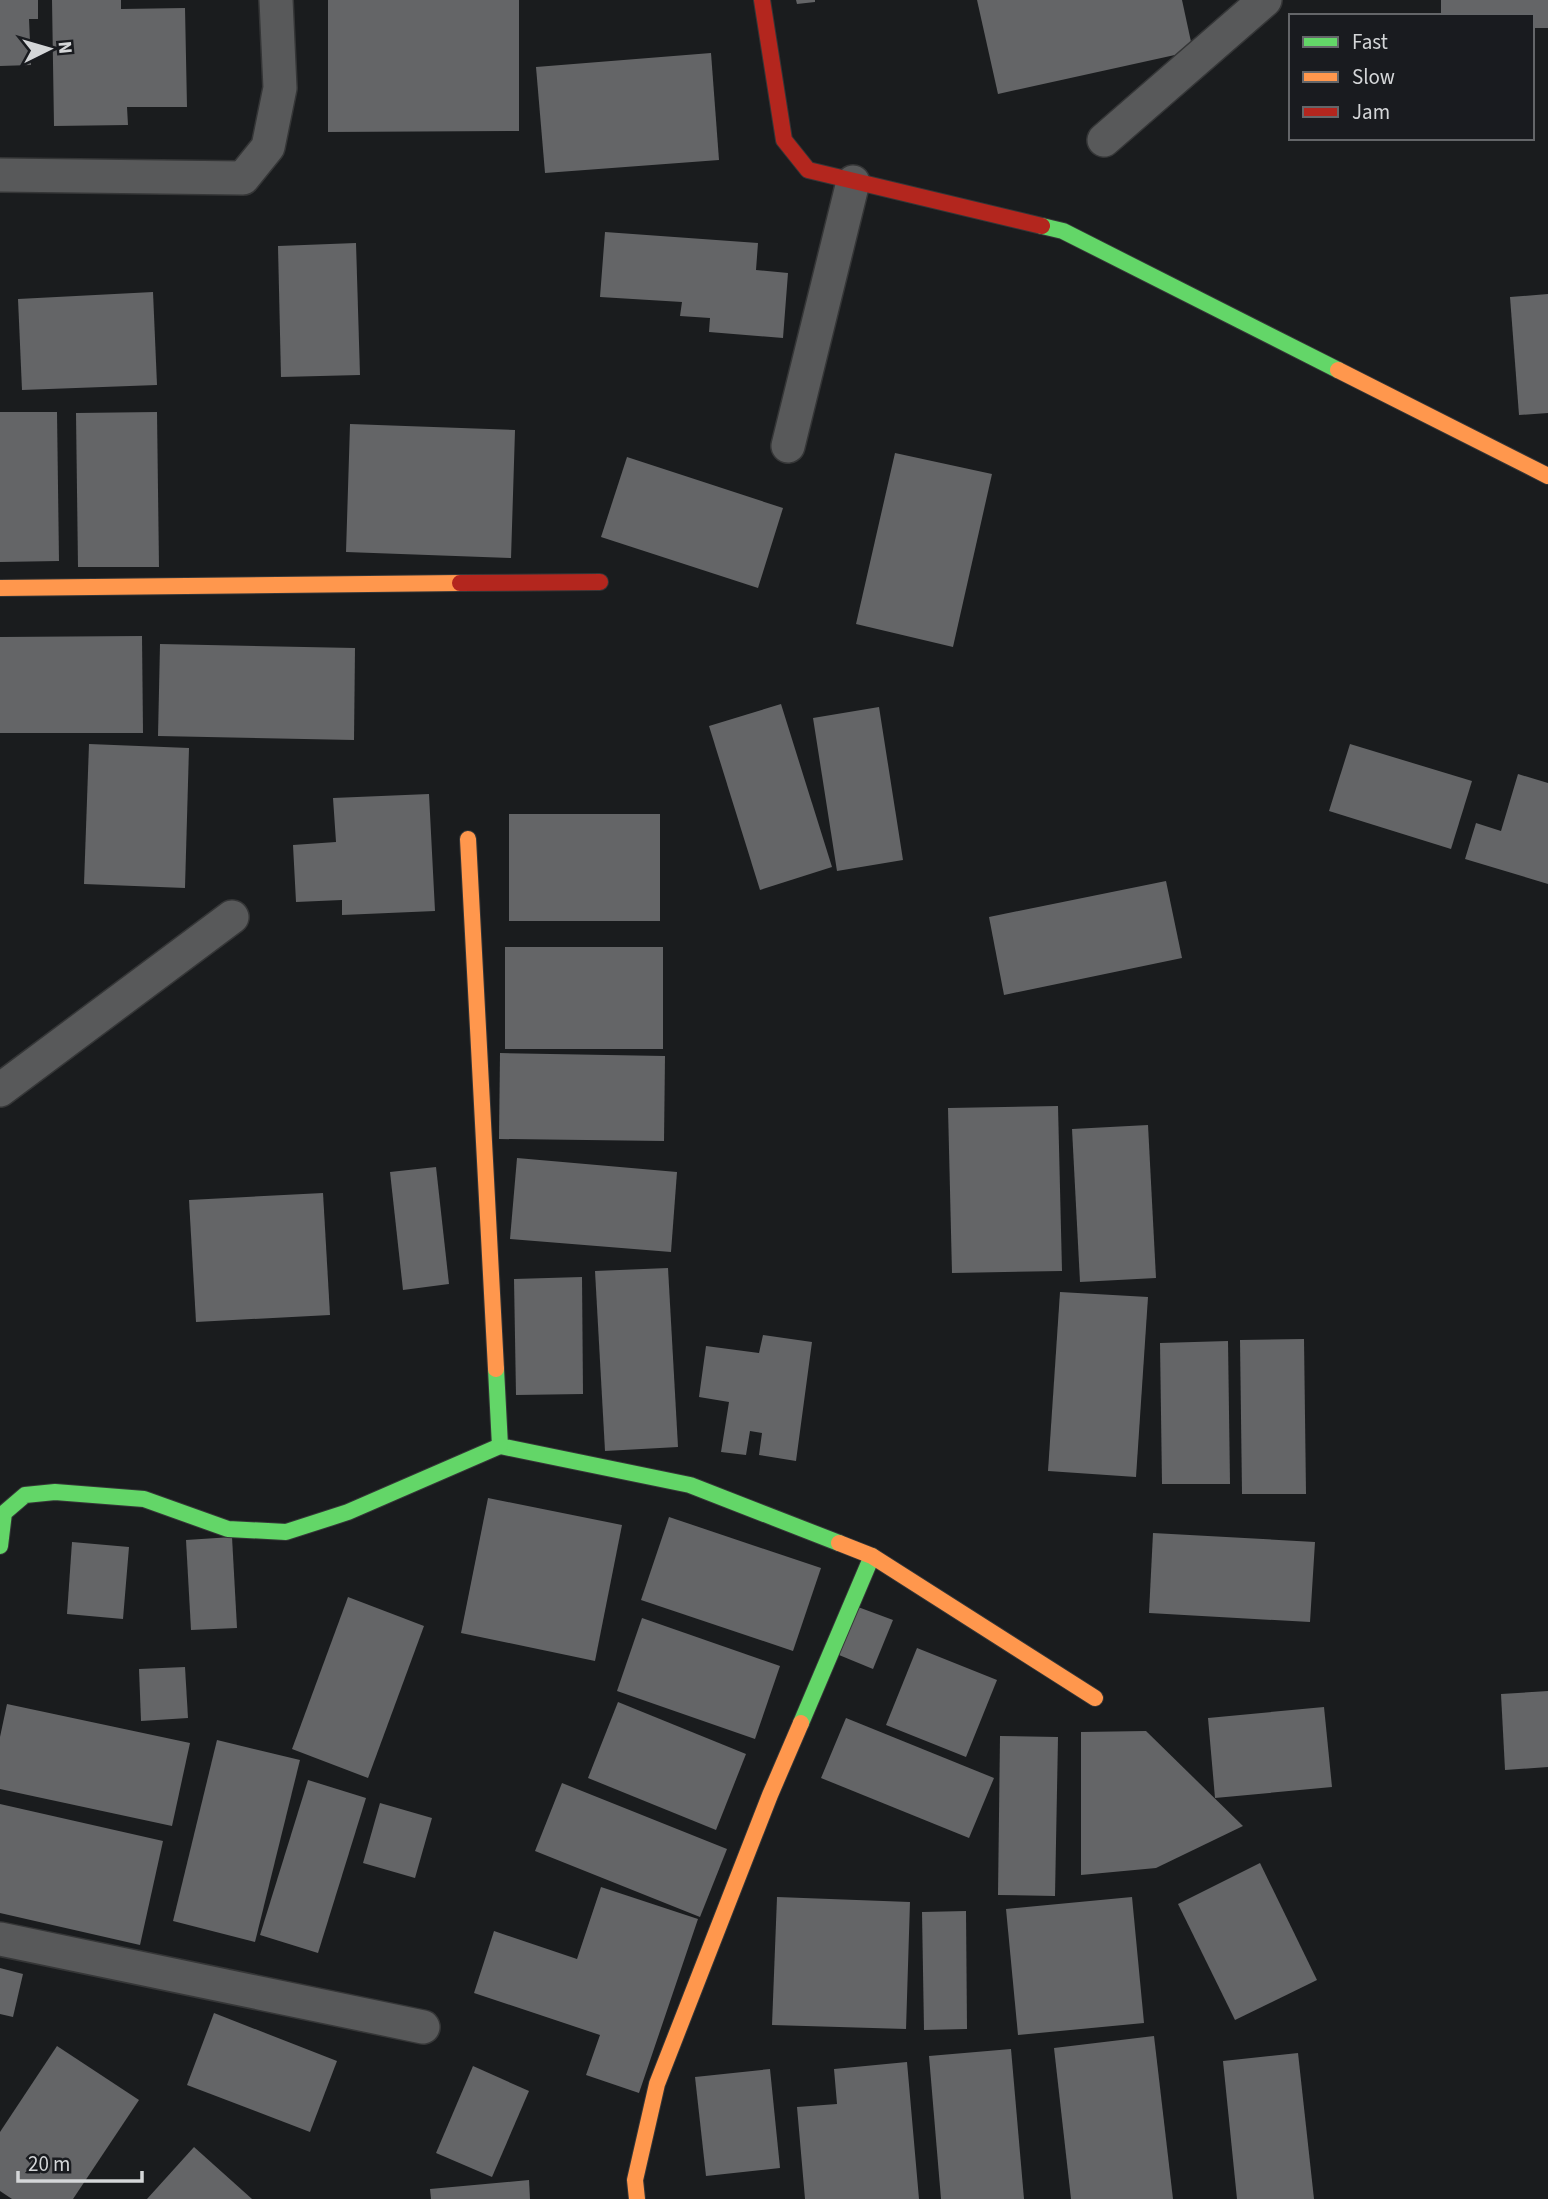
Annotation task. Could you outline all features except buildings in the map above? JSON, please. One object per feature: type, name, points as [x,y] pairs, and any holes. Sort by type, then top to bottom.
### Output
[{"type":"street","points":[[0,175],[243,178],[268,147],[280,88],[276,0]]},
{"type":"street","points":[[762,0],[784,140],[808,170],[1063,231],[1548,476]]},
{"type":"street","points":[[1104,140],[1265,0]]},
{"type":"street","points":[[788,446],[853,182]]},
{"type":"street","points":[[0,588],[600,582]]},
{"type":"street","points":[[468,839],[500,1446]]},
{"type":"street","points":[[0,1090],[232,917]]},
{"type":"street","points":[[0,1546],[4,1513],[25,1495],[55,1492],[144,1499],[228,1529],[286,1532],[348,1512],[500,1446],[690,1485],[872,1556],[1095,1698]]},
{"type":"street","points":[[637,2199],[635,2180],[657,2084],[770,1795],[872,1556]]},
{"type":"street","points":[[0,1939],[423,2027]]},
{"type":"traffic: fast","points":[[1042,226],[1063,231],[1338,370]]},
{"type":"traffic: fast","points":[[496,1369],[500,1446],[690,1485],[839,1543]]},
{"type":"traffic: fast","points":[[0,1546],[4,1513],[25,1495],[55,1492],[144,1499],[228,1529],[286,1532],[348,1512],[500,1446]]},
{"type":"traffic: fast","points":[[801,1723],[872,1556]]},
{"type":"traffic: slow","points":[[1338,370],[1548,476]]},
{"type":"traffic: slow","points":[[0,588],[460,583]]},
{"type":"traffic: slow","points":[[468,839],[496,1369]]},
{"type":"traffic: slow","points":[[839,1543],[872,1556],[1095,1698]]},
{"type":"traffic: slow","points":[[637,2199],[635,2180],[657,2084],[770,1795],[801,1723]]},
{"type":"traffic: jam","points":[[762,0],[784,140],[808,170],[1042,226]]},
{"type":"traffic: jam","points":[[460,583],[600,582]]}]
